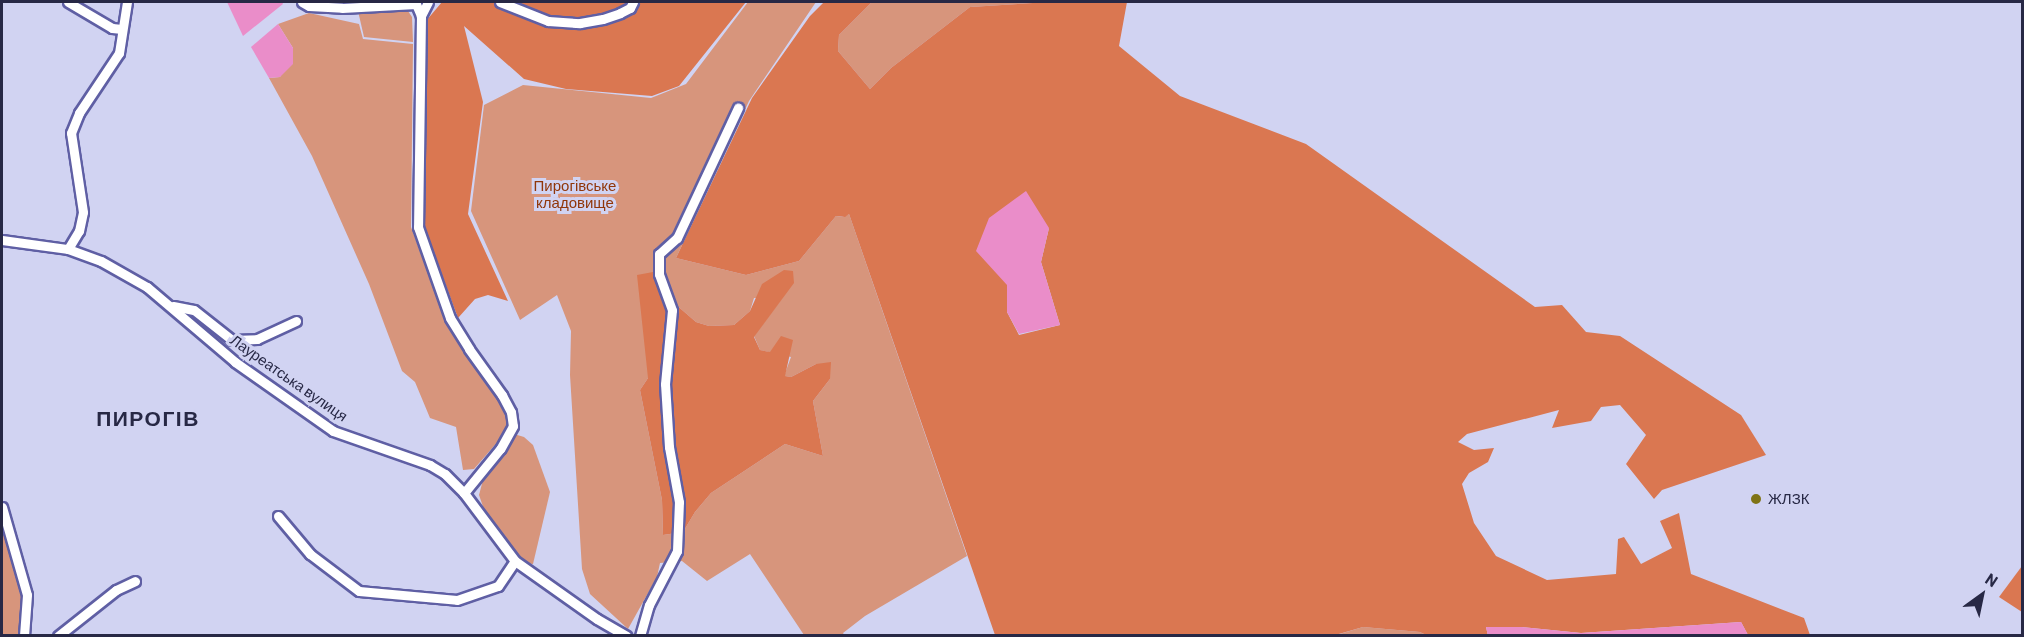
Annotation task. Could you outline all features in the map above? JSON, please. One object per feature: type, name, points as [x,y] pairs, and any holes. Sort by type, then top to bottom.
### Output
[{"type":"street","points":[[68,2],[112,28],[122,29]]},
{"type":"street","points":[[68,249],[79,231],[83,212],[71,133],[79,113],[117,57],[127,2]]},
{"type":"street","points":[[302,2],[309,6],[342,8],[419,3],[421,16],[418,226],[450,318],[502,395],[511,412],[513,426],[500,449],[464,493]]},
{"type":"street","points":[[421,16],[428,2]]},
{"type":"street","points":[[500,2],[549,21],[580,23],[620,13],[630,8],[633,2]]},
{"type":"street","points":[[640,636],[649,605],[677,551],[678,532],[679,502],[669,447],[664,384],[672,310],[659,274],[659,254],[677,238],[738,108]]},
{"type":"street","name":"Лауреатська вулиця","points":[[2,240],[68,249],[101,261],[147,287],[173,306],[236,362],[333,430],[430,465],[445,474],[464,493],[515,561],[597,619],[627,636]]},
{"type":"street","points":[[173,306],[194,310],[232,340],[257,339],[296,321]]},
{"type":"street","points":[[2,507],[27,596],[24,636]]},
{"type":"street","points":[[278,516],[310,554],[358,591],[458,600],[498,586],[515,561]]},
{"type":"street","points":[[58,636],[116,590],[135,581]]},
{"type":"green space","name":"Пирогівське кладовище","points":[[748,2],[816,2],[749,101],[676,258],[746,275],[799,261],[836,216],[843,217],[849,214],[967,556],[865,616],[843,633],[845,636],[804,635],[750,554],[707,581],[682,561],[660,563],[657,577],[628,629],[590,594],[582,569],[570,375],[571,331],[557,295],[520,320],[471,211],[484,105],[523,85],[651,98],[686,84]],"holes":[[[653,272],[659,290],[696,322],[709,326],[734,325],[750,311],[754,298],[783,297],[754,336],[760,350],[791,357],[784,376],[791,377],[816,364],[830,379],[813,401],[823,456],[785,444],[711,493],[695,512],[683,532],[663,535],[662,500],[640,390],[648,378]]]},
{"type":"green space","points":[[872,2],[1049,2],[970,7],[891,68],[870,89],[838,51],[839,35]]},
{"type":"green space","points":[[406,8],[412,17],[413,42],[364,37],[358,11]]},
{"type":"green space","points":[[309,13],[359,24],[363,39],[413,44],[411,227],[440,306],[465,350],[504,405],[508,423],[507,431],[474,469],[463,470],[456,427],[430,418],[415,382],[402,371],[369,284],[312,156],[269,78],[280,77],[293,48],[278,24]]},
{"type":"green space","points":[[514,434],[524,437],[533,445],[550,492],[533,564],[523,563],[487,518],[479,495],[483,480]]},
{"type":"green space","points":[[2,507],[27,595],[24,635],[2,635]]},
{"type":"green space","points":[[1363,627],[1420,632],[1426,635],[1333,636]]},
{"type":"shaded area","points":[[227,2],[282,2],[283,4],[243,36]]},
{"type":"shaded area","points":[[442,2],[746,2],[679,86],[652,96],[566,89],[524,79],[464,26],[483,102],[468,214],[508,301],[488,295],[475,299],[458,318],[424,226],[426,21]]},
{"type":"shaded area","points":[[824,2],[872,2],[839,35],[838,51],[870,89],[891,68],[970,7],[1049,2],[1127,2],[1119,46],[1180,96],[1306,144],[1535,307],[1562,305],[1586,332],[1620,336],[1741,415],[1766,455],[1662,490],[1654,499],[1626,464],[1646,435],[1620,405],[1601,407],[1591,421],[1552,428],[1559,410],[1467,434],[1458,442],[1474,450],[1494,448],[1488,462],[1469,473],[1462,484],[1474,523],[1496,556],[1547,580],[1616,574],[1618,539],[1624,537],[1641,564],[1672,548],[1660,521],[1679,513],[1691,574],[1804,618],[1810,635],[1748,635],[1741,622],[1581,633],[1522,627],[1486,627],[1488,636],[1426,635],[1420,632],[1363,627],[1332,636],[995,635],[849,214],[845,217],[836,216],[799,261],[746,275],[676,258],[752,98],[810,16]],"holes":[[[1049,228],[1041,262],[1060,325],[1019,335],[1007,312],[1007,285]]]},
{"type":"shaded area","points":[[278,24],[293,48],[293,64],[280,77],[269,78],[251,47]]},
{"type":"shaded area","points":[[1026,191],[1049,228],[1041,262],[1060,325],[1019,334],[1007,312],[1007,285],[976,251],[989,218]]},
{"type":"shaded area","points":[[784,270],[793,271],[794,283],[754,337],[760,350],[770,352],[781,336],[793,340],[785,376],[791,377],[816,364],[831,362],[830,379],[813,401],[823,456],[785,444],[711,493],[695,512],[683,532],[663,535],[662,500],[640,390],[648,378],[637,275],[653,272],[659,290],[696,322],[709,326],[734,325],[750,311],[762,284]]},
{"type":"shaded area","points":[[2022,566],[2022,612],[1999,597]]},
{"type":"shaded area","points":[[1741,622],[1748,635],[1488,636],[1486,627],[1522,627],[1581,633]]},
{"type":"place","name":"ЖЛЗК","points":[[1756,499]]},
{"type":"district","name":"ПИРОГІВ","points":[[148,418]]}]
